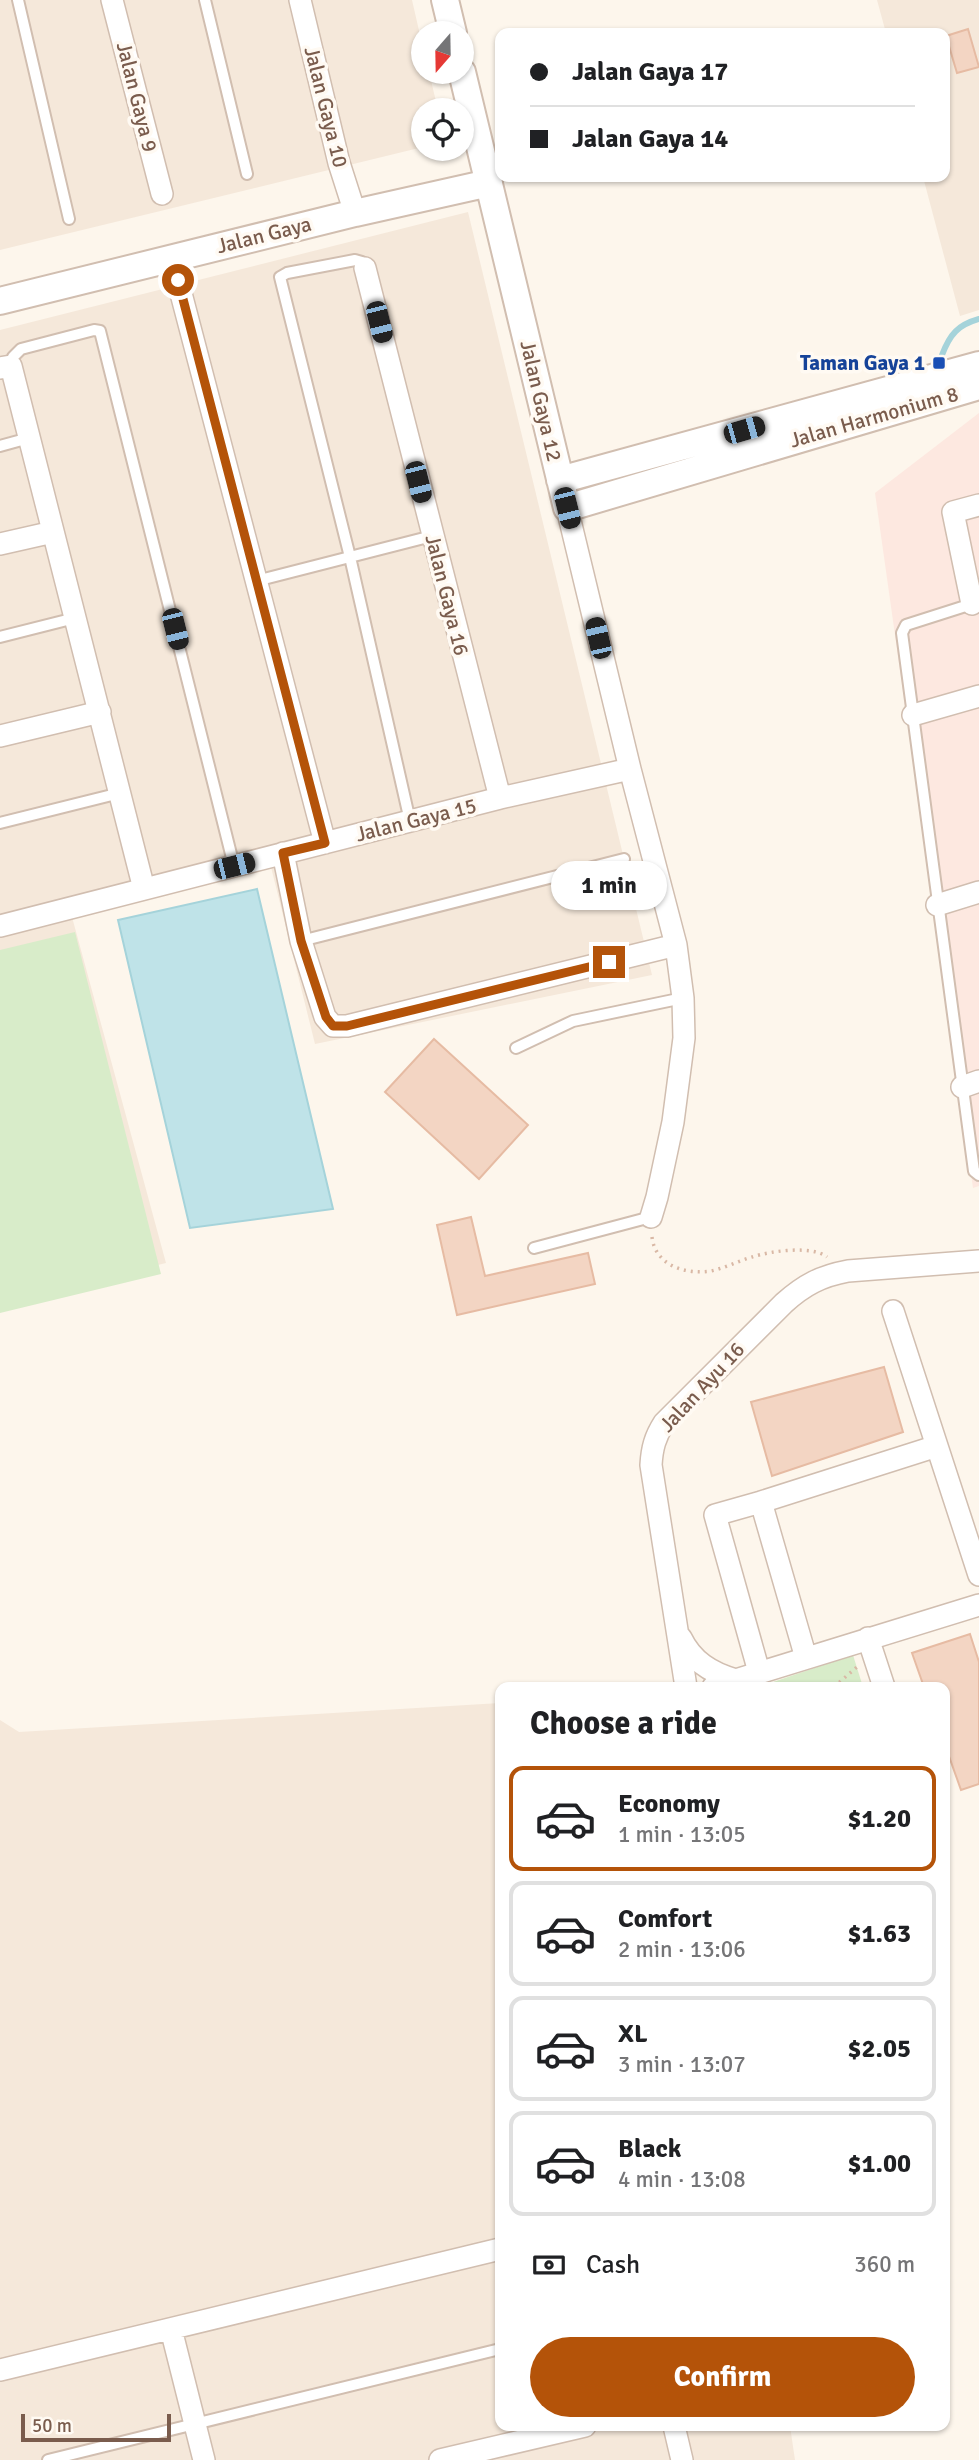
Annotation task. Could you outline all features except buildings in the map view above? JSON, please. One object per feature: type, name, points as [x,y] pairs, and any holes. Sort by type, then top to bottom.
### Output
[{"type":"street","name":"Jalan Gaya 9","points":[[112,0],[162,194]]},
{"type":"street","name":"Jalan Gaya 10","points":[[300,0],[339,163],[355,213]]},
{"type":"street","points":[[444,0],[450,21]]},
{"type":"street","name":"Jalan Gaya 12","points":[[465,84],[630,769],[677,945],[684,1038],[673,1122],[651,1217]]},
{"type":"street","name":"Jalan Gaya","points":[[0,302],[355,213],[489,183]]},
{"type":"street","points":[[172,258],[325,843]]},
{"type":"street","name":"Jalan Gaya 16","points":[[365,268],[499,798]]},
{"type":"street","name":"Jalan Harmonium 8","points":[[560,480],[979,365]]},
{"type":"street","points":[[5,367],[29,438],[145,889]]},
{"type":"street","name":"Jalan Harmonium 8","points":[[567,508],[979,386]]},
{"type":"street","points":[[975,603],[953,512],[979,505]]},
{"type":"street","points":[[0,544],[53,532]]},
{"type":"street","points":[[914,715],[979,696]]},
{"type":"street","points":[[0,736],[100,712]]},
{"type":"street","name":"Jalan Gaya 15","points":[[0,926],[499,798],[630,769]]},
{"type":"street","points":[[283,853],[301,941],[326,1017],[333,1026],[347,1026],[677,945]]},
{"type":"street","points":[[937,905],[979,892]]},
{"type":"street","name":"Jalan Ayu 16","points":[[685,1682],[651,1465],[656,1435],[664,1423],[800,1288],[812,1281],[837,1273],[979,1261]]},
{"type":"street","points":[[893,1311],[979,1576]]},
{"type":"street","points":[[759,1672],[715,1515],[937,1446]]},
{"type":"street","points":[[761,1502],[806,1658]]},
{"type":"street","points":[[734,1682],[979,1605]]},
{"type":"street","points":[[678,1632],[694,1658],[729,1682]]},
{"type":"street","points":[[868,1638],[882,1682]]},
{"type":"street","points":[[0,2370],[495,2250]]},
{"type":"street","points":[[171,2329],[204,2460]]},
{"type":"street","points":[[440,2460],[564,2431]]},
{"type":"street","points":[[675,2431],[682,2460]]},
{"type":"lane","points":[[18,0],[69,219]]},
{"type":"lane","points":[[205,0],[247,174]]},
{"type":"lane","points":[[365,268],[362,262],[355,260],[287,273],[280,277],[350,557],[410,821]]},
{"type":"lane","points":[[5,367],[21,349],[94,330],[100,331],[234,866]]},
{"type":"lane","points":[[0,446],[29,438]]},
{"type":"lane","points":[[256,581],[432,536]]},
{"type":"lane","points":[[975,603],[906,625],[903,629],[937,905],[970,1084],[974,1171],[979,1175]]},
{"type":"lane","points":[[0,637],[75,618]]},
{"type":"lane","points":[[0,823],[120,793]]},
{"type":"lane","points":[[301,941],[624,859]]},
{"type":"lane","points":[[516,1048],[573,1021],[683,998]]},
{"type":"lane","points":[[534,1248],[651,1217]]},
{"type":"lane","points":[[48,2460],[495,2350]]},
{"type":"path","points":[[651,1217],[653,1248],[660,1260],[674,1267],[709,1271],[755,1256],[814,1250],[825,1254],[837,1273]]},
{"type":"path","points":[[837,1682],[856,1667]]},
{"type":"shaded area","points":[[0,0],[412,0],[417,21],[411,21],[411,84],[432,84],[435,98],[411,98],[411,150],[0,250]]},
{"type":"shaded area","points":[[877,0],[979,0],[979,310],[960,316],[924,182],[950,182],[950,28],[885,28]]},
{"type":"shaded area","points":[[468,212],[652,975],[315,1044],[270,863],[72,917],[166,1263],[0,1304],[0,330]]},
{"type":"shaded area","points":[[979,413],[979,1186],[973,1188],[875,493]]},
{"type":"shaded area","points":[[495,1703],[495,2431],[791,2431],[795,2460],[0,2460],[0,1720],[19,1732]]},
{"type":"green space","points":[[75,932],[161,1274],[0,1313],[0,950]]},
{"type":"green space","points":[[853,1655],[861,1682],[773,1682]]},
{"type":"water","points":[[257,889],[333,1209],[190,1228],[118,920]]},
{"type":"waterway","points":[[942,355],[956,331],[979,319]]},
{"type":"place","name":"Taman Gaya 1","points":[[939,363]]},
{"type":"route","points":[[178,280],[325,843],[283,853],[301,941],[326,1017],[333,1026],[347,1026],[609,962]]}]
